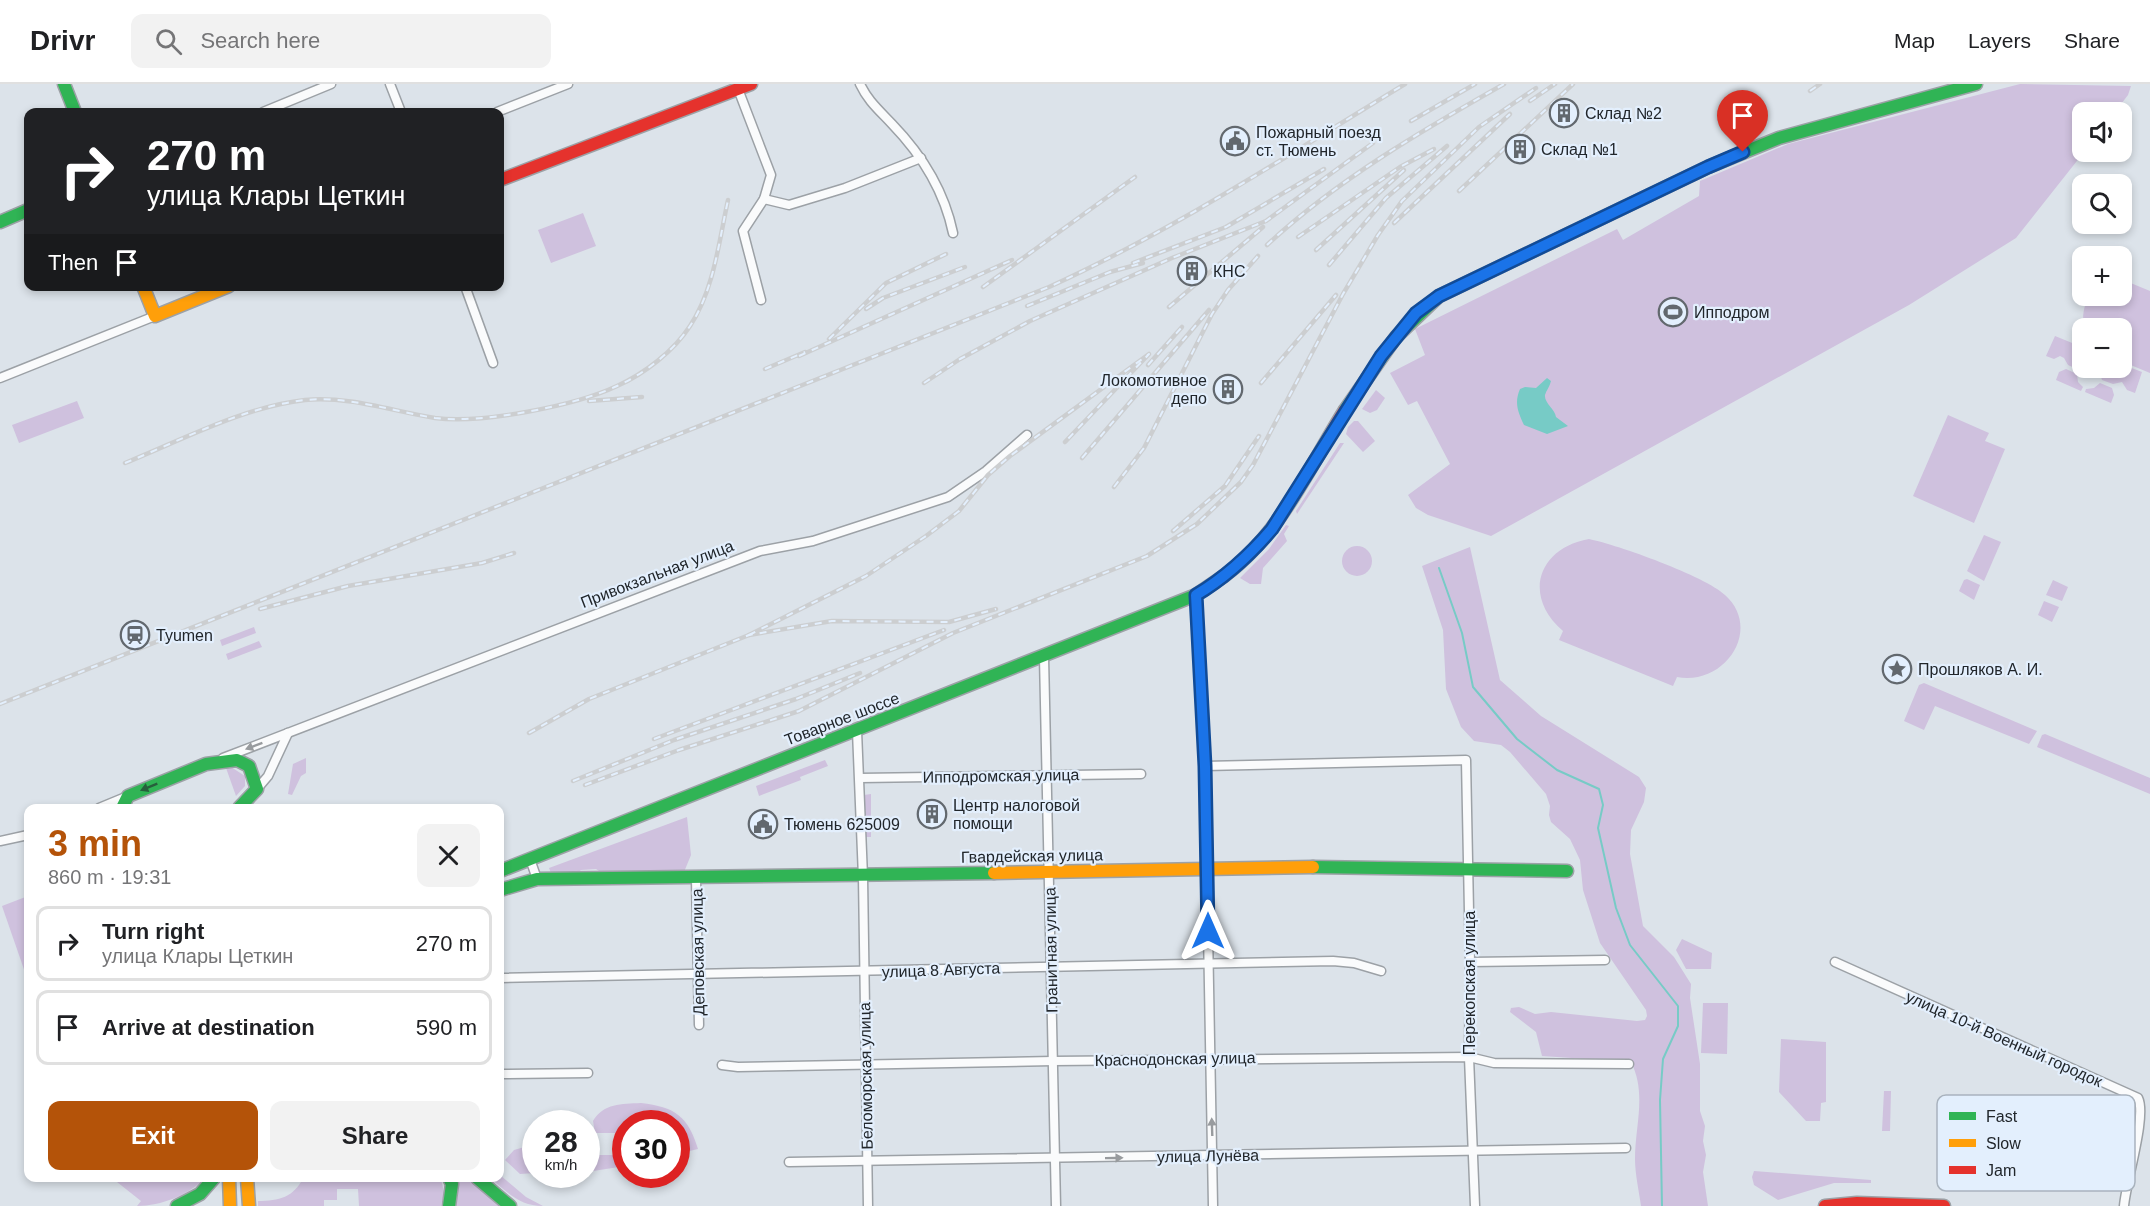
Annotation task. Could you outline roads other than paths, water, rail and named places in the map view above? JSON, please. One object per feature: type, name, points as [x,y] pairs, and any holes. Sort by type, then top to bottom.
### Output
[{"type":"street","points":[[64,84],[73,108]]},
{"type":"street","points":[[273,108],[331,84]]},
{"type":"street","points":[[390,84],[399,108]]},
{"type":"street","points":[[504,109],[567,84]]},
{"type":"street","points":[[504,178],[751,84]]},
{"type":"street","points":[[860,84],[867,98],[930,168],[949,216],[952,233]]},
{"type":"street","name":"Товарное шоссе","points":[[504,869],[858,731],[1196,595],[1225,577],[1254,551],[1283,511],[1381,356],[1416,313],[1439,296],[1708,167],[1779,138],[1976,84]]},
{"type":"street","points":[[738,89],[771,175],[764,199],[743,231],[761,300]]},
{"type":"street","points":[[764,199],[789,205],[845,188],[921,158]]},
{"type":"street","points":[[0,222],[24,212]]},
{"type":"street","points":[[145,291],[155,316]]},
{"type":"street","points":[[0,378],[217,291]]},
{"type":"street","points":[[467,291],[493,363]]},
{"type":"street","name":"Привокзальная улица","points":[[128,795],[336,712],[760,551],[813,541],[948,497],[987,471],[1027,435]]},
{"type":"street","points":[[1196,595],[1208,869],[1209,1059],[1213,1206]]},
{"type":"street","name":"Гранитная улица","points":[[1044,657],[1056,1206]]},
{"type":"street","name":"Беломорская улица","points":[[858,731],[863,877],[868,1206]]},
{"type":"street","points":[[243,804],[268,776],[288,733]]},
{"type":"street","points":[[220,759],[247,764],[252,770],[257,789]]},
{"type":"street","name":"Перекопская улица","points":[[1205,766],[1466,760],[1470,962],[1468,1057],[1475,1206]]},
{"type":"street","name":"Ипподромская улица","points":[[860,778],[1141,774]]},
{"type":"street","points":[[108,804],[128,795]]},
{"type":"street","points":[[125,804],[128,795]]},
{"type":"street","points":[[0,841],[24,836]]},
{"type":"street","points":[[530,859],[537,879]]},
{"type":"street","name":"Гвардейская улица","points":[[504,889],[537,879],[863,877],[1208,869],[1467,867],[1567,871]]},
{"type":"street","name":"Деповская улица","points":[[696,879],[699,1025]]},
{"type":"street","points":[[1470,962],[1605,960]]},
{"type":"street","name":"улица 8 Августа","points":[[504,978],[1333,962],[1354,963],[1381,972]]},
{"type":"street","name":"улица 10-й Военный городок","points":[[1835,962],[2131,1095]]},
{"type":"street","name":"Краснодонская улица","points":[[722,1065],[738,1067],[1053,1060],[1468,1057],[1494,1063],[1629,1064]]},
{"type":"street","points":[[504,1074],[588,1073]]},
{"type":"street","name":"улица 10-й Военный городок","points":[[2135,1097],[2142,1106],[2135,1144]]},
{"type":"street","name":"улица Лунёва","points":[[789,1162],[1212,1156],[1472,1149],[1626,1149]]},
{"type":"street","points":[[177,1206],[200,1194],[210,1182]]},
{"type":"street","points":[[229,1182],[230,1206]]},
{"type":"street","points":[[247,1182],[249,1206]]},
{"type":"street","points":[[449,1206],[451,1182]]},
{"type":"street","points":[[482,1182],[510,1206]]},
{"type":"street","name":"улица 10-й Военный городок","points":[[2124,1206],[2125,1191]]},
{"type":"street","points":[[1825,1206],[1890,1203],[1944,1206]]},
{"type":"waterway","points":[[1309,145],[1313,153]]},
{"type":"waterway","points":[[1439,568],[1462,633],[1473,687],[1517,739],[1557,770],[1599,789],[1603,805],[1598,828],[1616,908],[1630,945],[1678,1006],[1678,1026],[1663,1059],[1660,1100],[1662,1206]]},
{"type":"railway","points":[[0,704],[1049,287],[1186,216],[1405,84]]},
{"type":"railway","points":[[1411,121],[1475,84]]},
{"type":"railway","points":[[1267,245],[1294,221],[1351,178],[1411,138],[1504,84]]},
{"type":"railway","points":[[1530,101],[1555,84]]},
{"type":"railway","points":[[1459,191],[1573,84]]},
{"type":"railway","points":[[1810,91],[1820,84]]},
{"type":"railway","points":[[585,785],[679,750],[799,711],[953,633],[1147,556],[1197,524],[1241,482],[1253,465],[1343,294],[1378,235],[1402,201],[1479,127],[1536,88]]},
{"type":"railway","points":[[1394,223],[1510,114]]},
{"type":"railway","points":[[924,383],[960,359],[1030,321],[1172,258],[1266,221],[1373,143]]},
{"type":"railway","points":[[1329,265],[1386,198],[1447,146]]},
{"type":"railway","points":[[1298,237],[1400,167],[1434,149]]},
{"type":"railway","points":[[1133,263],[1226,227],[1324,169]]},
{"type":"railway","points":[[1316,250],[1404,170]]},
{"type":"railway","points":[[983,287],[1135,177]]},
{"type":"railway","points":[[125,463],[236,417],[305,400],[354,402],[435,418],[477,418],[528,412],[577,400],[617,386],[658,361],[676,344],[690,326],[705,297],[710,281],[728,200]]},
{"type":"railway","points":[[1169,307],[1263,227]]},
{"type":"railway","points":[[829,339],[886,283],[946,254]]},
{"type":"railway","points":[[1114,487],[1144,448],[1212,314],[1228,290],[1258,256]]},
{"type":"railway","points":[[799,356],[1012,260]]},
{"type":"railway","points":[[1027,306],[1110,272],[1143,263]]},
{"type":"railway","points":[[866,309],[883,298],[965,267]]},
{"type":"railway","points":[[1261,383],[1336,295]]},
{"type":"railway","points":[[1082,458],[1209,310]]},
{"type":"railway","points":[[1148,365],[1182,327]]},
{"type":"railway","points":[[765,369],[805,352]]},
{"type":"railway","points":[[749,635],[866,576],[926,536],[959,511],[988,475],[1010,456],[1149,354],[1065,442]]},
{"type":"railway","points":[[589,401],[642,397]]},
{"type":"railway","points":[[1173,531],[1225,486],[1259,436]]},
{"type":"railway","points":[[260,609],[348,586],[482,563],[514,553]]},
{"type":"railway","points":[[529,733],[589,699],[749,635],[832,621],[949,622],[996,609]]},
{"type":"railway","points":[[654,739],[944,630]]},
{"type":"railway","points":[[573,781],[674,740],[796,699],[860,673]]},
{"type":"place","name":"Склад №2","points":[[1564,113]]},
{"type":"place","name":"Пожарный поезд ст. Тюмень","points":[[1235,141]]},
{"type":"place","name":"Склад №1","points":[[1520,149]]},
{"type":"place","name":"КНС","points":[[1192,271]]},
{"type":"place","name":"Ипподром","points":[[1673,312]]},
{"type":"place","name":"Локомотивное депо","points":[[1228,389]]},
{"type":"place","name":"Tyumen","points":[[135,635]]},
{"type":"place","name":"Прошляков А. И.","points":[[1897,669]]},
{"type":"place","name":"Центр налоговой помощи","points":[[932,814]]},
{"type":"place","name":"Тюмень 625009","points":[[763,824]]}]
